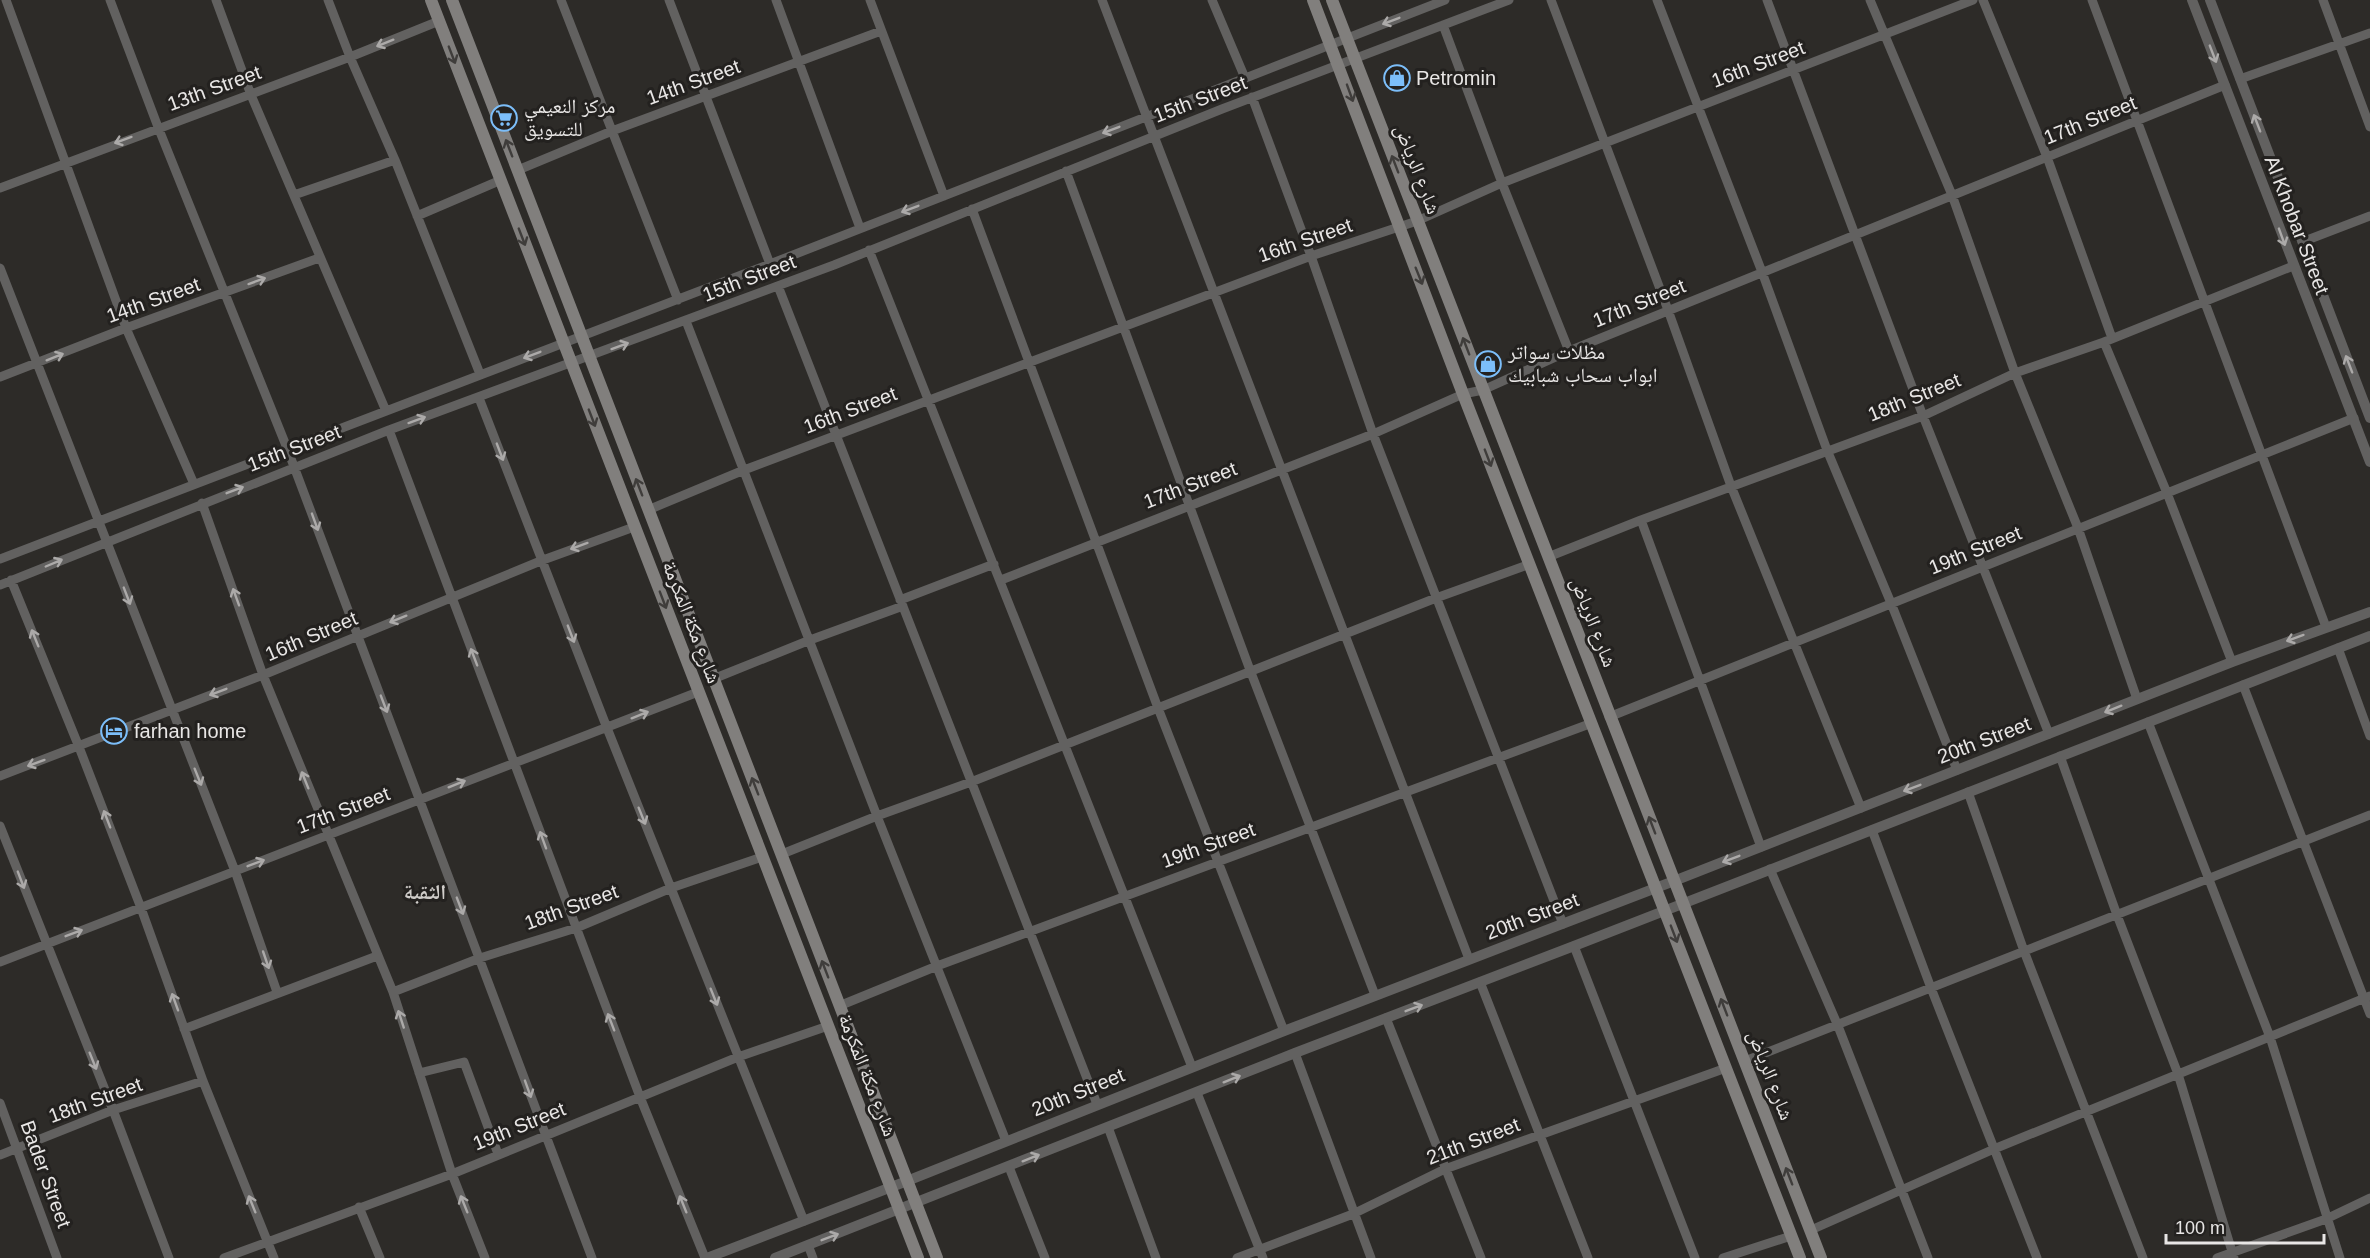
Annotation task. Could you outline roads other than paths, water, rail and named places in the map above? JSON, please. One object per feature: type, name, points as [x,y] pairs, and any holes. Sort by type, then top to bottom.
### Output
[{"type":"main road","name":"شارع مكة المكرمة","points":[[431,0],[918,1258]]},
{"type":"main road","name":"شارع الرياض","points":[[1313,0],[1463,394],[1800,1258]]},
{"type":"main road","name":"شارع الرياض","points":[[1332,0],[1821,1258]]},
{"type":"main road","name":"شارع مكة المكرمة","points":[[455,1],[589,357],[937,1258]]},
{"type":"street","points":[[6,0],[126,328],[194,484]]},
{"type":"street","points":[[110,0],[158,128],[287,448],[592,1258]]},
{"type":"street","points":[[216,0],[251,95],[386,411]]},
{"type":"street","points":[[328,0],[395,160],[480,374]]},
{"type":"street","points":[[561,0],[678,300]]},
{"type":"street","points":[[669,0],[770,264]]},
{"type":"street","points":[[776,0],[860,228]]},
{"type":"street","points":[[870,0],[944,196]]},
{"type":"street","points":[[1102,0],[1469,959]]},
{"type":"street","points":[[1212,0],[1245,78]]},
{"type":"street","name":"15th Street","points":[[1,556],[582,337],[1445,0]]},
{"type":"street","name":"15th Street","points":[[0,585],[388,430],[778,286],[1252,97],[1509,0]]},
{"type":"street","points":[[1551,0],[1668,310],[1731,486],[1861,807]]},
{"type":"street","points":[[1657,0],[1762,272],[1827,450],[1957,770]]},
{"type":"street","points":[[1767,0],[1923,416],[2049,734]]},
{"type":"street","points":[[1870,0],[1952,195],[2015,373],[2078,528],[2137,699]]},
{"type":"street","name":"16th Street","points":[[648,510],[744,470],[1124,326],[1311,256],[1417,221],[1502,183],[1973,0]]},
{"type":"street","points":[[1983,0],[2047,157],[2108,340],[2232,662]]},
{"type":"street","points":[[2092,0],[2326,627]]},
{"type":"street","name":"Al Khobar Street","points":[[2192,0],[2370,462]]},
{"type":"street","name":"Al Khobar Street","points":[[2210,0],[2369,414]]},
{"type":"street","points":[[2323,0],[2370,127]]},
{"type":"street","name":"13th Street","points":[[0,188],[251,95],[439,21]]},
{"type":"street","points":[[1443,25],[1502,183],[1569,351]]},
{"type":"street","name":"14th Street","points":[[518,170],[612,131],[881,31]]},
{"type":"street","points":[[2240,79],[2370,33]]},
{"type":"street","name":"17th Street","points":[[1001,580],[1189,504],[1373,434],[1463,394],[1483,390],[1668,310],[2225,85]]},
{"type":"street","points":[[1252,97],[1373,434],[1563,924]]},
{"type":"street","points":[[294,195],[395,160]]},
{"type":"street","points":[[1066,171],[1250,670],[1375,995]]},
{"type":"street","points":[[417,216],[501,180]]},
{"type":"street","points":[[972,209],[1158,708],[1284,1031]]},
{"type":"street","points":[[2302,242],[2370,216]]},
{"type":"street","points":[[869,250],[1192,1067]]},
{"type":"street","name":"14th Street","points":[[0,377],[126,328],[319,258]]},
{"type":"street","name":"18th Street","points":[[1548,557],[1731,486],[1923,416],[2015,373],[2108,340],[2293,266]]},
{"type":"street","points":[[0,268],[235,871],[277,992]]},
{"type":"street","points":[[778,286],[1097,1104]]},
{"type":"street","points":[[686,321],[877,816],[1006,1141]]},
{"type":"street","points":[[479,398],[607,728],[804,1221]]},
{"type":"street","name":"19th Street","points":[[1609,717],[1793,641],[2354,418]]},
{"type":"street","points":[[388,430],[640,1097],[706,1258]]},
{"type":"street","points":[[202,503],[263,675],[327,836],[393,992],[452,1174],[485,1258]]},
{"type":"street","points":[[1641,520],[1761,847]]},
{"type":"street","name":"16th Street","points":[[0,776],[263,675],[543,560],[634,527]]},
{"type":"street","points":[[713,679],[994,564]]},
{"type":"street","points":[[782,854],[1250,670],[1530,564]]},
{"type":"street","points":[[11,580],[79,747],[141,908],[203,1081],[274,1258]]},
{"type":"street","name":"20th Street","points":[[706,1258],[2232,662],[2370,612]]},
{"type":"street","points":[[776,1258],[1295,1053],[2370,636]]},
{"type":"street","points":[[2338,648],[2370,736]]},
{"type":"street","points":[[2243,685],[2303,842],[2367,997],[2370,1014]]},
{"type":"street","name":"17th Street","points":[[0,962],[698,692]]},
{"type":"street","points":[[2148,722],[2270,1036],[2340,1258]]},
{"type":"street","name":"19th Street","points":[[839,1006],[1029,931],[1592,723]]},
{"type":"street","points":[[2060,756],[2117,915],[2178,1074],[2233,1256]]},
{"type":"street","points":[[1968,792],[2024,951],[2143,1258]]},
{"type":"street","points":[[1745,1061],[2370,815]]},
{"type":"street","points":[[0,826],[169,1258]]},
{"type":"street","points":[[1872,830],[2037,1258]]},
{"type":"street","name":"18th Street","points":[[393,992],[480,958],[576,927],[671,888],[762,857]]},
{"type":"street","points":[[1770,869],[1838,1026],[1928,1258]]},
{"type":"street","points":[[1574,946],[1695,1258]]},
{"type":"street","points":[[184,1029],[377,956]]},
{"type":"street","points":[[1480,982],[1588,1258]]},
{"type":"street","points":[[1810,1230],[1994,1149],[2367,997]]},
{"type":"street","points":[[1386,1018],[1481,1258]]},
{"type":"street","name":"19th Street","points":[[224,1258],[452,1174],[545,1134],[738,1057],[828,1026]]},
{"type":"street","points":[[1295,1053],[1371,1258]]},
{"type":"street","points":[[419,1073],[464,1062],[498,1154]]},
{"type":"street","name":"21th Street","points":[[1237,1258],[1261,1254],[1353,1214],[1445,1168],[1726,1068]]},
{"type":"street","name":"18th Street","points":[[0,1155],[113,1110],[203,1081]]},
{"type":"street","points":[[1197,1093],[1261,1254]]},
{"type":"street","name":"Bader Street","points":[[0,1103],[57,1258]]},
{"type":"street","points":[[1108,1127],[1156,1258]]},
{"type":"street","points":[[1009,1167],[1045,1258]]},
{"type":"street","points":[[2217,1258],[2233,1256],[2326,1219],[2370,1198]]},
{"type":"street","points":[[359,1207],[380,1258]]},
{"type":"street","points":[[1723,1258],[1791,1236]]},
{"type":"street","points":[[808,1245],[813,1258]]},
{"type":"place","name":"Petromin","points":[[1397,78]]},
{"type":"place","name":"مركز النعيمي للتسويق","points":[[504,118]]},
{"type":"place","name":"مظلات سواتر ابواب سحاب شبابيك","points":[[1488,364]]},
{"type":"place","name":"farhan home","points":[[114,731]]},
{"type":"district","name":"الثقبة","points":[[425,892]]}]
